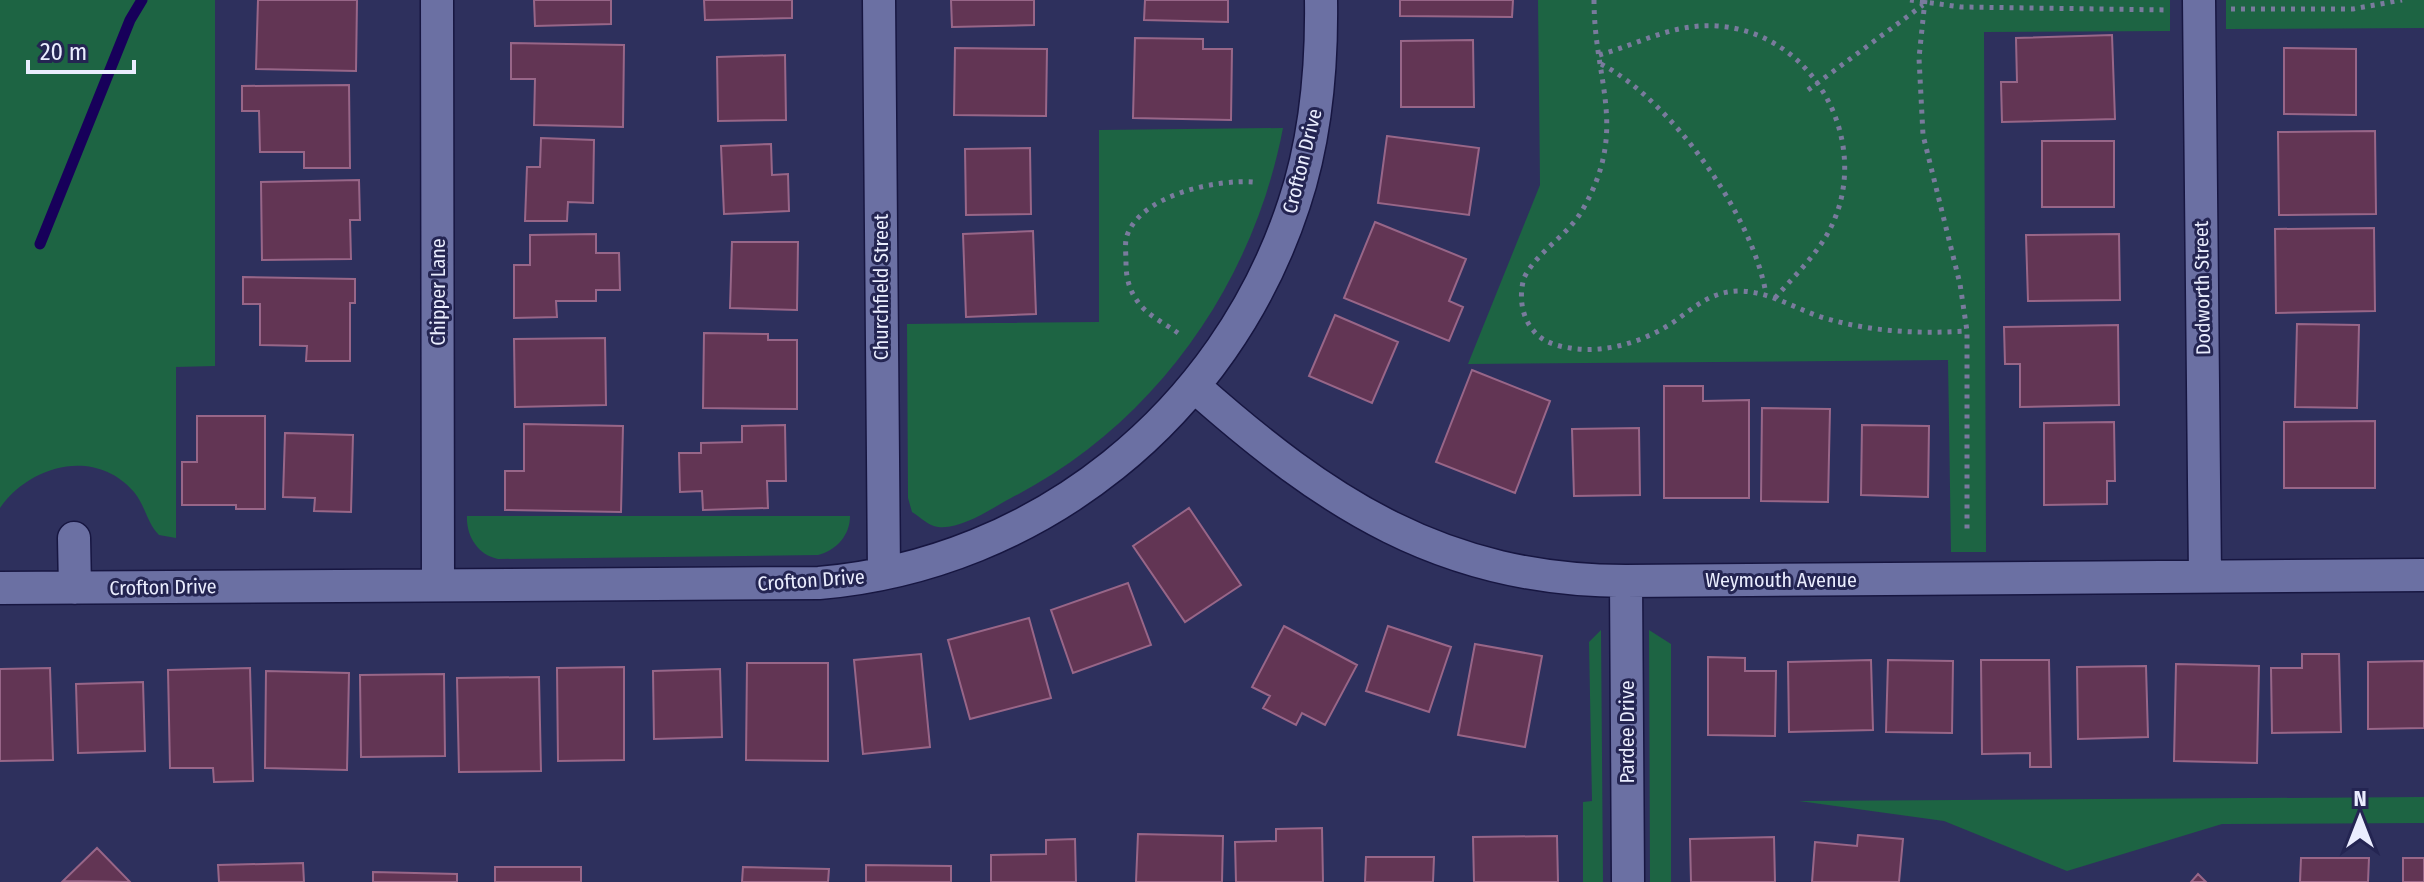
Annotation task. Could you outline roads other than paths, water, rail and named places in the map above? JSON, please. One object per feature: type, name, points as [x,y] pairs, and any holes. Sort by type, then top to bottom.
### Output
[{"type":"street","name":"Chipper Lane","points":[[437,0],[438,585]]},
{"type":"street","name":"Churchfield Street","points":[[879,0],[884,573]]},
{"type":"street","name":"Crofton Drive","points":[[0,588],[819,583],[884,573],[966,551],[1055,508],[1120,463],[1194,386],[1254,296],[1295,203],[1319,87],[1321,0]]},
{"type":"street","name":"Dodworth Street","points":[[2199,7],[2205,576]]},
{"type":"street","name":"Weymouth Avenue","points":[[1194,386],[1307,480],[1380,525],[1422,543],[1536,576],[1626,581],[2424,575]]},
{"type":"street","points":[[74,538],[75,588]]},
{"type":"street","name":"Pardee Drive","points":[[1626,581],[1628,882]]},
{"type":"waterway","points":[[40,244],[130,20],[142,0]]}]
